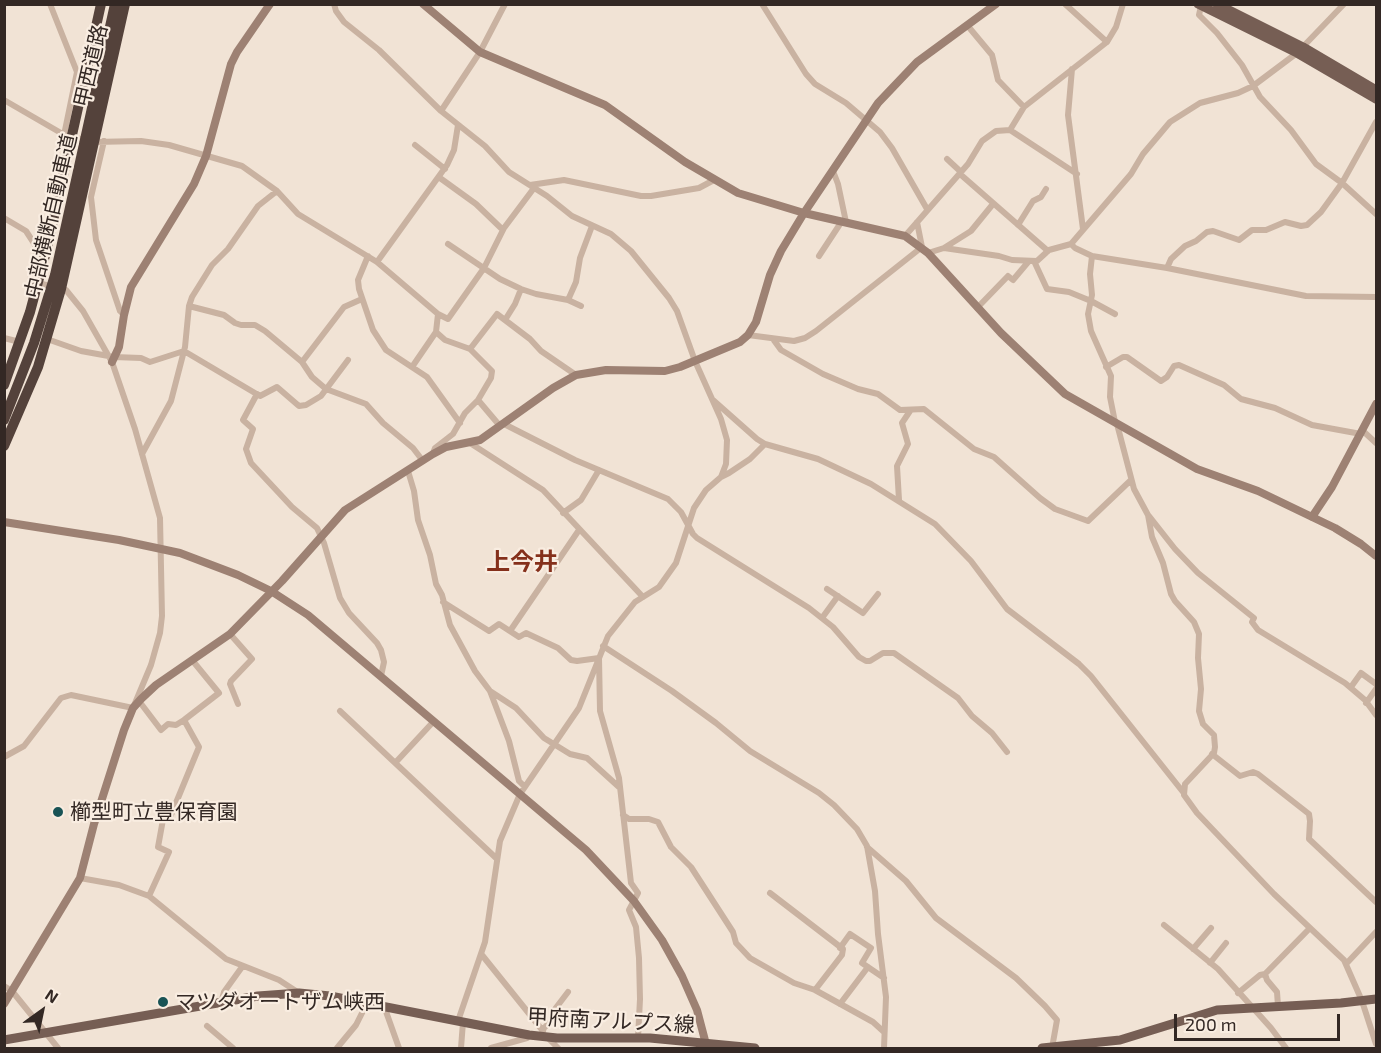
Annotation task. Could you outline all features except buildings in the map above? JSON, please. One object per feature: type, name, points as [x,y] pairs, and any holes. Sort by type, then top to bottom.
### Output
[{"type":"highway","name":"甲西道路","points":[[4,385],[38,282],[68,136],[101,4]]},
{"type":"highway","name":"中部横断自動車道","points":[[4,420],[34,343],[52,285],[118,4]]},
{"type":"highway","name":"中部横断自動車道","points":[[4,431],[39,344],[58,277],[118,4]]},
{"type":"highway","name":"甲西道路","points":[[4,446],[27,394],[47,339],[61,289],[99,141],[125,4]]},
{"type":"main road","points":[[1217,4],[1377,90]]},
{"type":"main road","points":[[1200,5],[1300,50],[1377,99]]},
{"type":"main road","name":"甲府南アルプス線","points":[[4,1040],[271,994],[299,993],[330,996],[529,1035],[638,1038],[706,1046],[755,1048]]},
{"type":"main road","points":[[1053,1048],[1120,1041],[1203,1013],[1377,999]]},
{"type":"street","points":[[50,4],[77,72],[68,136]]},
{"type":"street","points":[[111,358],[119,347],[131,287],[194,184],[206,156],[231,64],[270,4]]},
{"type":"street","points":[[334,4],[344,22],[379,50],[441,111],[485,146],[509,172],[572,216],[610,234],[623,243],[669,298],[682,322],[695,361],[721,419],[727,440],[726,464],[721,477]]},
{"type":"street","points":[[423,4],[480,52],[605,105],[714,180],[738,193],[804,213],[905,236],[925,250],[977,308],[1052,383],[1076,402],[1197,469],[1258,491],[1347,534],[1377,556]]},
{"type":"street","points":[[441,111],[480,52],[505,4]]},
{"type":"street","points":[[762,4],[806,74],[815,84],[846,103],[880,132],[892,148],[927,209]]},
{"type":"street","points":[[450,441],[470,443],[480,441],[553,388],[576,375],[606,370],[654,372],[680,367],[730,348],[748,335],[756,322],[776,261],[804,213],[878,103],[908,70],[996,4]]},
{"type":"street","points":[[1065,4],[1107,42]]},
{"type":"street","points":[[1010,130],[1024,108],[1107,42],[1116,27],[1123,4]]},
{"type":"street","points":[[748,335],[794,341],[811,334],[925,250],[944,248],[1012,260],[1037,261],[1048,251],[1071,244],[1131,174],[1143,154],[1170,122],[1200,103],[1246,91],[1300,50],[1344,4]]},
{"type":"street","points":[[1200,5],[1199,15],[1217,33],[1242,65],[1253,86],[1291,129],[1316,164],[1377,214]]},
{"type":"street","points":[[967,25],[992,55],[998,80],[1024,108]]},
{"type":"street","points":[[1072,68],[1068,115],[1083,229]]},
{"type":"street","points":[[4,100],[68,136],[99,141],[141,141],[169,145],[242,166],[277,191],[298,214],[377,262],[438,314],[448,319],[484,268],[503,230],[532,186],[564,180],[641,196],[699,188],[714,180]]},
{"type":"street","points":[[1167,268],[1171,259],[1185,246],[1207,232],[1213,231],[1239,240],[1252,230],[1266,230],[1285,222],[1301,226],[1307,225],[1321,212],[1342,183],[1377,122]]},
{"type":"street","points":[[377,262],[440,178],[454,150],[458,124]]},
{"type":"street","points":[[905,236],[961,173],[982,141],[996,131],[1010,130],[1077,174]]},
{"type":"street","points":[[99,141],[91,198],[96,240],[120,311],[124,315]]},
{"type":"street","points":[[415,145],[445,169]]},
{"type":"street","points":[[948,159],[993,204],[1048,251]]},
{"type":"street","points":[[819,256],[844,222],[838,184],[833,171]]},
{"type":"street","points":[[440,178],[476,204],[503,230]]},
{"type":"street","points":[[1018,225],[1033,201],[1046,189]]},
{"type":"street","points":[[142,454],[171,401],[184,351],[192,297],[212,265],[228,249],[258,206],[277,191]]},
{"type":"street","points":[[944,248],[971,231],[993,204]]},
{"type":"street","points":[[4,218],[26,231],[37,248],[30,280],[66,290],[83,311],[111,358],[160,518],[162,616],[160,633],[148,674],[124,730],[106,784],[80,878],[8,988],[4,1004]]},
{"type":"street","points":[[916,222],[925,250]]},
{"type":"street","points":[[568,300],[576,282],[580,258],[592,226]]},
{"type":"street","points":[[448,244],[501,279],[521,289],[568,300],[581,306]]},
{"type":"street","points":[[1071,244],[1092,256],[1167,268],[1306,296],[1377,297]]},
{"type":"street","points":[[368,256],[358,280],[362,299],[374,330],[386,350],[427,377],[460,423]]},
{"type":"street","points":[[1092,256],[1090,264],[1092,296],[1088,314],[1091,331],[1111,376],[1110,397],[1131,480],[1148,515],[1198,573],[1254,618],[1252,622],[1258,630],[1351,687],[1377,715]]},
{"type":"street","points":[[1032,261],[1047,289],[1069,292],[1115,314]]},
{"type":"street","points":[[977,308],[1008,276],[1013,280],[1032,261]]},
{"type":"street","points":[[505,321],[521,289]]},
{"type":"street","points":[[302,362],[345,307],[362,299]]},
{"type":"street","points":[[189,306],[224,315],[241,325],[255,325],[302,362],[312,377],[326,389],[366,404],[423,460]]},
{"type":"street","points":[[412,367],[436,333],[438,314]]},
{"type":"street","points":[[470,349],[497,314],[530,339],[541,351],[576,375]]},
{"type":"street","points":[[136,705],[156,685],[230,634],[345,510],[408,471],[450,441],[465,413],[478,400],[491,378],[492,371],[470,349],[445,340],[436,333]]},
{"type":"street","points":[[4,338],[20,342]]},
{"type":"street","points":[[47,339],[81,351],[111,358],[133,357],[155,362],[184,351]]},
{"type":"street","points":[[772,339],[781,350],[799,362],[843,383],[878,394],[900,410],[924,409],[974,449],[994,457],[1047,504],[1088,522],[1131,480]]},
{"type":"street","points":[[184,351],[260,396],[277,387],[299,406],[315,401],[348,360]]},
{"type":"street","points":[[1106,367],[1127,357],[1161,381],[1167,378],[1174,366],[1179,364],[1224,385],[1241,399],[1275,408],[1312,425],[1362,433],[1377,443]]},
{"type":"street","points":[[257,394],[243,420],[253,429],[246,449],[251,463],[292,507],[317,528],[340,598],[349,613],[381,650],[384,662],[381,676]]},
{"type":"street","points":[[711,398],[765,444],[818,459],[871,484],[935,524],[951,539],[971,561],[1007,609],[1079,664],[1091,676],[1197,813],[1274,894],[1339,954],[1346,964],[1362,1001],[1377,1044]]},
{"type":"street","points":[[478,400],[502,425],[668,499],[681,512],[697,538],[822,618],[833,627],[853,652],[866,661],[883,653],[894,653],[958,698],[972,716],[992,733],[1006,752]]},
{"type":"street","points":[[1312,517],[1332,487],[1377,404]]},
{"type":"street","points":[[899,500],[897,466],[908,444],[902,423],[910,411]]},
{"type":"street","points":[[470,443],[543,490],[643,597]]},
{"type":"street","points":[[461,1048],[460,1021],[482,955],[496,858],[502,835],[522,790],[584,699],[603,646],[635,602],[659,587],[669,575],[676,563],[700,499],[721,477],[750,459],[765,444]]},
{"type":"street","points":[[563,513],[581,500],[599,470]]},
{"type":"street","points":[[408,471],[414,491],[418,520],[453,632],[475,671],[490,691],[509,741],[522,790]]},
{"type":"street","points":[[1148,515],[1152,537],[1175,601],[1198,628],[1201,690],[1198,705],[1200,717],[1214,735],[1215,747],[1212,754],[1185,784],[1183,792]]},
{"type":"street","points":[[4,522],[119,540],[180,553],[271,591],[308,615],[434,721],[522,790],[586,850],[634,901],[662,940],[682,976],[697,1010],[706,1046]]},
{"type":"street","points":[[510,631],[579,530]]},
{"type":"street","points":[[827,589],[863,613],[878,594]]},
{"type":"street","points":[[822,618],[838,596]]},
{"type":"street","points":[[443,602],[489,631],[499,624],[519,637],[526,633],[558,648],[571,660],[599,658]]},
{"type":"street","points":[[217,691],[231,681],[252,659],[230,634]]},
{"type":"street","points":[[603,646],[672,691],[750,751],[834,804],[857,829],[867,846],[906,880],[936,918],[1016,978],[1045,1006],[1057,1020],[1053,1048]]},
{"type":"street","points":[[599,658],[600,711],[620,788],[631,883],[638,893],[629,910],[636,927],[639,958],[638,1038]]},
{"type":"street","points":[[4,757],[24,746],[61,698],[70,695],[136,705],[161,730],[168,724],[176,725],[219,693],[192,660]]},
{"type":"street","points":[[1351,687],[1360,673],[1377,684]]},
{"type":"street","points":[[231,681],[230,684],[238,704]]},
{"type":"street","points":[[1366,703],[1377,689]]},
{"type":"street","points":[[490,691],[516,708],[553,744],[570,754],[587,758],[620,788]]},
{"type":"street","points":[[340,711],[496,858]]},
{"type":"street","points":[[149,896],[169,852],[158,847],[164,814],[171,815],[199,747],[184,720]]},
{"type":"street","points":[[396,762],[434,721]]},
{"type":"street","points":[[1212,754],[1240,776],[1253,772],[1258,774],[1309,814],[1309,839],[1377,902]]},
{"type":"street","points":[[623,815],[629,819],[650,819],[658,822],[666,840],[691,867],[733,932],[736,943],[750,958],[794,983],[815,990],[873,1022],[884,1032]]},
{"type":"street","points":[[867,846],[875,891],[886,998],[884,1048]]},
{"type":"street","points":[[80,878],[119,885],[149,896],[218,953],[242,967],[279,980],[299,993]]},
{"type":"street","points":[[771,893],[843,949],[842,955],[815,990]]},
{"type":"street","points":[[1164,926],[1229,981],[1286,1048]]},
{"type":"street","points":[[1193,949],[1211,928]]},
{"type":"street","points":[[1238,993],[1260,975],[1265,974],[1310,928]]},
{"type":"street","points":[[1346,964],[1377,932]]},
{"type":"street","points":[[840,948],[850,934],[871,948],[862,963],[884,978]]},
{"type":"street","points":[[1210,963],[1226,943]]},
{"type":"street","points":[[482,955],[544,1035],[558,1048]]},
{"type":"street","points":[[221,1003],[225,992],[242,967]]},
{"type":"street","points":[[840,1004],[868,967]]},
{"type":"street","points":[[1265,974],[1266,980],[1277,992],[1278,1006]]},
{"type":"street","points":[[8,988],[58,1048]]},
{"type":"street","points":[[544,1035],[554,1018],[552,1013],[568,992]]},
{"type":"street","points":[[337,1048],[356,1025],[368,1003]]},
{"type":"street","points":[[384,1006],[399,1048]]},
{"type":"street","points":[[1369,1023],[1377,1019]]},
{"type":"street","points":[[207,1026],[234,1048]]},
{"type":"street","points":[[491,1048],[527,1038],[529,1035]]},
{"type":"place","name":"櫛型町立豊保育園","points":[[58,812]]},
{"type":"place","name":"マツダオートザム峡西","points":[[163,1002]]},
{"type":"district","name":"上今井","points":[[522,562]]}]
